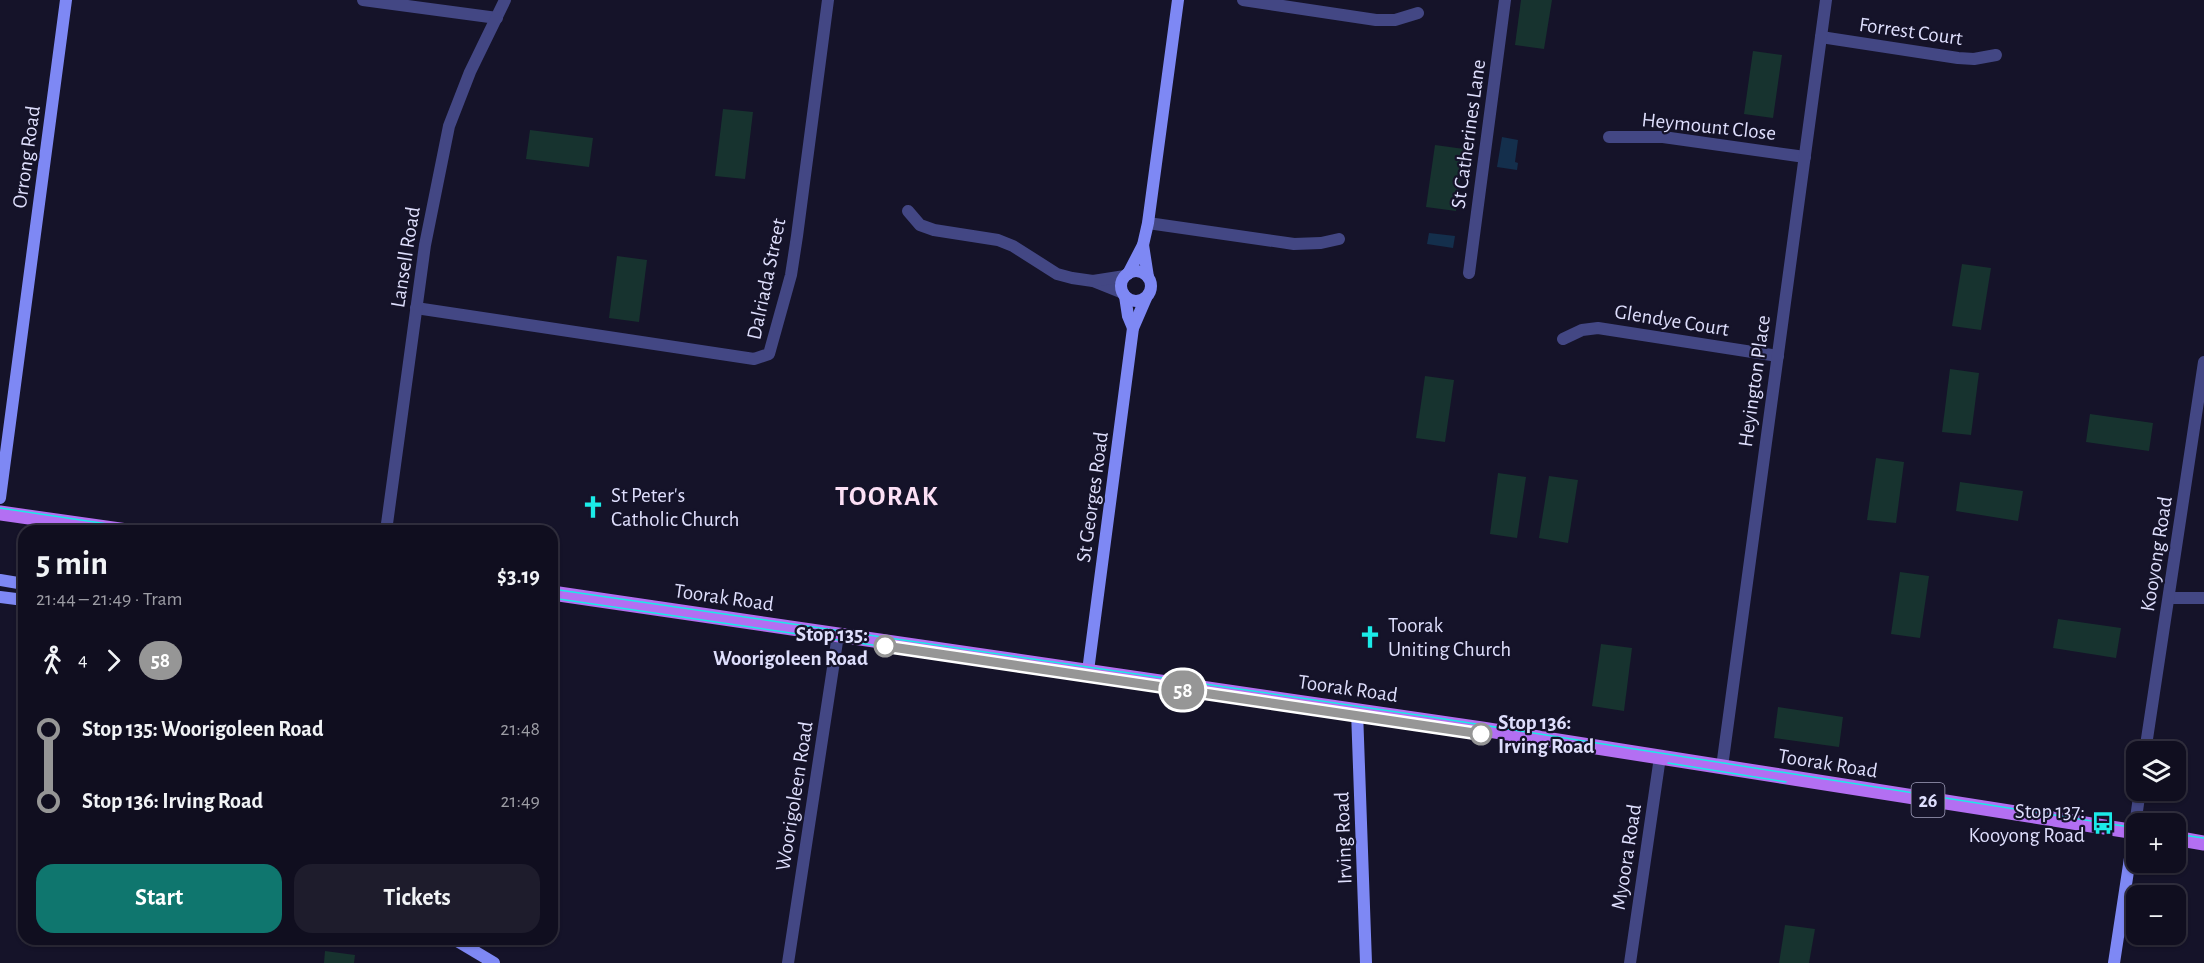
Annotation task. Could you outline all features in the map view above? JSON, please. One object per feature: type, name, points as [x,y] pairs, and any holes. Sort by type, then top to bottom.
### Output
[{"type":"main road","points":[[0,513],[85,525]]},
{"type":"main road","name":"Toorak Road","points":[[558,594],[1357,711],[2126,831]]},
{"type":"main road","points":[[2186,840],[2204,843]]},
{"type":"street","name":"Orrong Road","points":[[0,498],[66,0]]},
{"type":"street","points":[[363,0],[497,18]]},
{"type":"street","name":"Lansell Road","points":[[387,525],[416,308],[436,184],[449,126],[470,72],[505,0]]},
{"type":"street","name":"Dalriada Street","points":[[416,308],[754,359],[769,354],[790,274],[797,236],[828,0]]},
{"type":"street","points":[[1124,295],[1122,287],[1143,245],[1148,223],[1178,0]]},
{"type":"street","points":[[1243,0],[1376,20],[1395,20],[1419,13]]},
{"type":"street","name":"St Catherines Lane","points":[[1469,273],[1505,0]]},
{"type":"street","name":"Heyington Place","points":[[1722,767],[1826,0]]},
{"type":"street","name":"Forrest Court","points":[[1821,37],[1958,58],[1974,59],[1996,55]]},
{"type":"street","name":"Heymount Close","points":[[1609,137],[1663,137],[1805,157]]},
{"type":"street","points":[[908,211],[920,225],[934,230],[998,240],[1013,246],[1057,274],[1093,281],[1135,301],[1146,298],[1151,290],[1143,245]]},
{"type":"street","points":[[1148,223],[1294,244],[1321,243],[1339,239]]},
{"type":"street","points":[[1093,281],[1141,272],[1148,277]]},
{"type":"street","name":"St Georges Road","points":[[1124,295],[1133,328]]},
{"type":"street","name":"St Georges Road","points":[[1088,671],[1133,328],[1146,298]]},
{"type":"street","name":"Glendye Court","points":[[1563,339],[1582,330],[1598,328],[1778,356]]},
{"type":"street","name":"Kooyong Road","points":[[2147,741],[2204,362]]},
{"type":"street","points":[[0,580],[18,583]]},
{"type":"street","points":[[0,597],[18,599]]},
{"type":"street","points":[[2169,598],[2204,598]]},
{"type":"street","name":"Woorigoleen Road","points":[[788,963],[838,635]]},
{"type":"street","name":"Irving Road","points":[[1357,711],[1366,963]]},
{"type":"street","name":"Myoora Road","points":[[1630,963],[1660,757]]},
{"type":"street","points":[[2114,963],[2128,873]]},
{"type":"street","points":[[464,945],[494,963]]},
{"type":"green space","points":[[1521,0],[1552,0],[1544,49],[1515,45]]},
{"type":"green space","points":[[1753,51],[1782,55],[1773,118],[1744,114]]},
{"type":"green space","points":[[723,109],[753,112],[745,179],[715,176]]},
{"type":"green space","points":[[530,130],[593,138],[589,167],[526,159]]},
{"type":"green space","points":[[1435,145],[1464,149],[1456,211],[1426,207]]},
{"type":"green space","points":[[617,256],[647,260],[639,322],[609,318]]},
{"type":"green space","points":[[1962,264],[1991,268],[1981,330],[1952,326]]},
{"type":"green space","points":[[1950,369],[1979,373],[1971,435],[1942,432]]},
{"type":"green space","points":[[1425,376],[1454,380],[1445,442],[1416,438]]},
{"type":"green space","points":[[2090,414],[2153,423],[2149,451],[2086,442]]},
{"type":"green space","points":[[1876,458],[1904,462],[1896,523],[1867,520]]},
{"type":"green space","points":[[1498,473],[1526,477],[1517,538],[1490,534]]},
{"type":"green space","points":[[1549,476],[1578,480],[1568,543],[1539,538]]},
{"type":"green space","points":[[1960,482],[2023,491],[2018,521],[1956,511]]},
{"type":"green space","points":[[1900,572],[1929,576],[1920,638],[1891,634]]},
{"type":"green space","points":[[2058,619],[2121,628],[2116,658],[2053,648]]},
{"type":"green space","points":[[1601,644],[1632,648],[1624,711],[1592,706]]},
{"type":"green space","points":[[1778,707],[1843,717],[1839,747],[1774,738]]},
{"type":"green space","points":[[1785,925],[1815,929],[1809,963],[1779,963]]},
{"type":"green space","points":[[325,951],[355,955],[354,963],[324,963]]},
{"type":"water","points":[[1502,137],[1518,140],[1515,162],[1518,163],[1517,170],[1497,167]]},
{"type":"water","points":[[1429,233],[1455,236],[1453,248],[1427,244]]},
{"type":"tram line","points":[[0,508],[115,525]]},
{"type":"tram line","points":[[558,590],[1438,718],[2126,826]]},
{"type":"tram line","points":[[558,599],[893,648]]},
{"type":"tram line","name":"58","points":[[885,646],[1481,734]]},
{"type":"tram line","points":[[1668,763],[1786,782]]},
{"type":"tram line","points":[[2186,836],[2204,838]]},
{"type":"place","name":"St Peter's Catholic Church","points":[[593,507]]},
{"type":"place","name":"Toorak Uniting Church","points":[[1370,637]]},
{"type":"place","name":"Stop 135: Woorigoleen Road","points":[[885,646]]},
{"type":"place","name":"Stop 136: Irving Road","points":[[1481,734]]},
{"type":"place","name":"Stop 137: Kooyong Road","points":[[2103,823]]},
{"type":"district","name":"TOORAK","points":[[887,496]]}]
